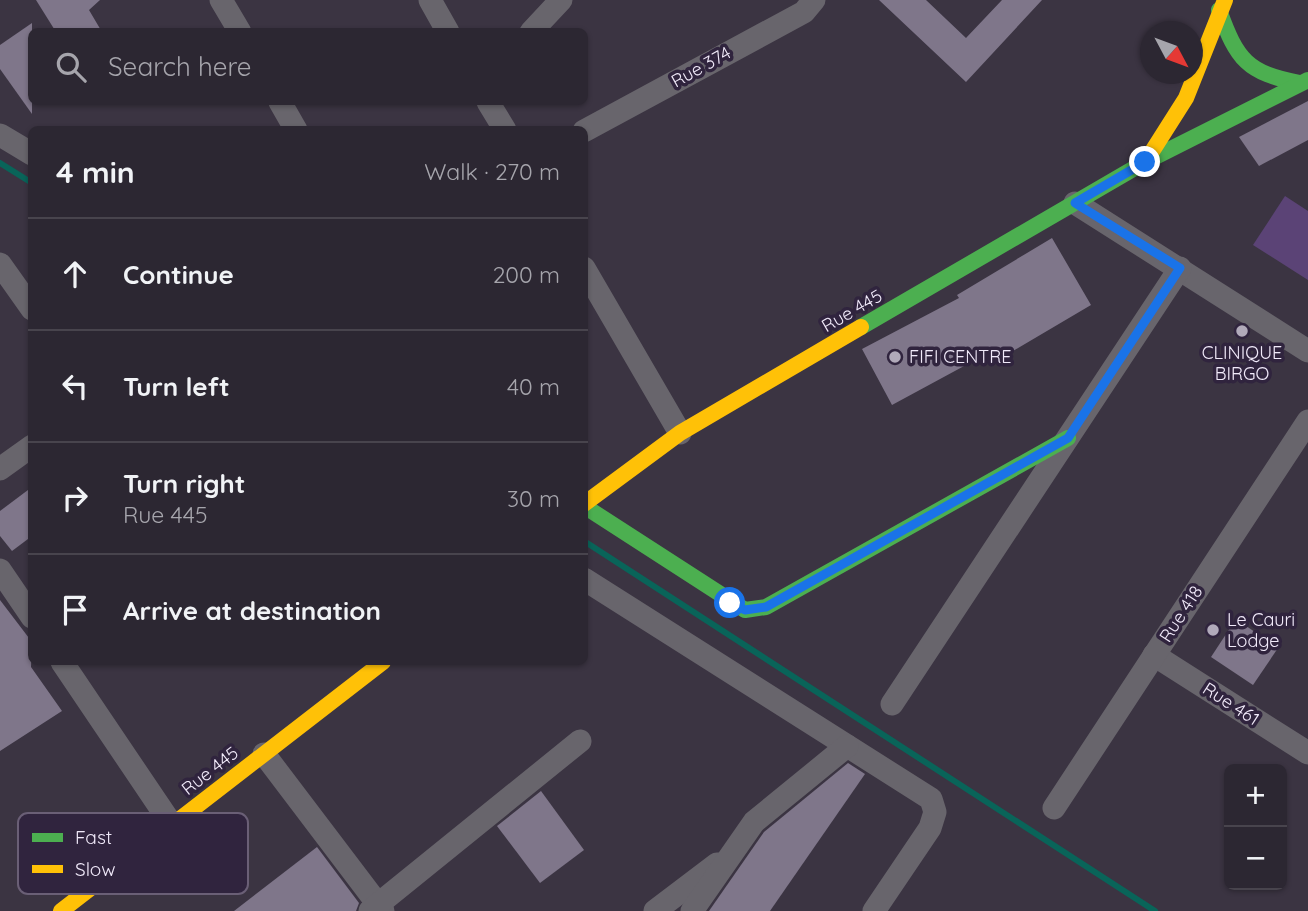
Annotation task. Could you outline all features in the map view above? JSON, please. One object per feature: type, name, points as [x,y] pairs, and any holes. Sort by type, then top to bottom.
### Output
[{"type":"street","points":[[221,0],[238,28]]},
{"type":"street","points":[[430,0],[446,28]]},
{"type":"street","points":[[535,28],[561,0]]},
{"type":"street","name":"Rue 374","points":[[588,129],[803,4]]},
{"type":"street","points":[[1222,5],[1233,48],[1241,60],[1262,77],[1304,81]]},
{"type":"street","points":[[1145,162],[1186,98],[1222,5]]},
{"type":"street","name":"Rue 445","points":[[588,502],[680,433],[1145,162],[1304,81]]},
{"type":"street","points":[[282,105],[294,126]]},
{"type":"street","points":[[490,105],[503,126]]},
{"type":"street","points":[[0,135],[28,152]]},
{"type":"street","points":[[1075,203],[1308,351]]},
{"type":"street","points":[[0,264],[28,303]]},
{"type":"street","points":[[892,704],[1180,268]]},
{"type":"street","points":[[588,275],[680,433]]},
{"type":"street","name":"Rue 418","points":[[1054,808],[1308,421]]},
{"type":"street","points":[[588,508],[745,610],[766,607],[1068,438]]},
{"type":"street","points":[[0,468],[28,449]]},
{"type":"street","points":[[0,570],[28,611]]},
{"type":"street","points":[[588,582],[931,799],[935,812],[930,828],[874,911]]},
{"type":"street","name":"Rue 461","points":[[1154,655],[1308,753]]},
{"type":"street","points":[[64,665],[164,813]]},
{"type":"street","name":"Rue 445","points":[[188,813],[379,665]]},
{"type":"street","points":[[264,754],[377,909],[580,741]]},
{"type":"street","points":[[692,911],[754,822],[847,747]]},
{"type":"street","points":[[655,911],[733,852]]},
{"type":"street","name":"Rue 445","points":[[61,911],[83,894]]},
{"type":"shaded area","points":[[1285,196],[1308,211],[1308,280],[1253,245]]},
{"type":"building","points":[[36,0],[100,0],[89,10],[100,28],[54,28]]},
{"type":"building","points":[[879,0],[926,0],[966,38],[1002,0],[1042,0],[966,82]]},
{"type":"building","points":[[32,23],[32,28],[28,28],[28,105],[32,105],[32,114],[0,69],[0,45]]},
{"type":"building","points":[[1308,101],[1308,140],[1259,166],[1239,137]]},
{"type":"building","points":[[1052,238],[1091,305],[996,361],[990,352],[892,405],[862,349],[959,298],[957,295]]},
{"type":"building","points":[[28,490],[28,539],[12,551],[0,536],[0,511]]},
{"type":"building","points":[[0,600],[28,637],[28,665],[31,665],[62,711],[0,751]]},
{"type":"building","name":"Le Cauri Lodge","points":[[1236,619],[1278,648],[1253,685],[1211,657]]},
{"type":"building","points":[[848,763],[865,774],[770,911],[709,911],[764,832]]},
{"type":"building","points":[[541,791],[584,850],[540,883],[497,826]]},
{"type":"building","points":[[317,847],[359,903],[356,911],[234,911]]},
{"type":"waterway","points":[[0,163],[28,180]]},
{"type":"waterway","points":[[588,544],[1155,911]]},
{"type":"traffic: fast","points":[[1219,10],[1232,41],[1246,62],[1268,74],[1300,83]]},
{"type":"traffic: fast","points":[[861,327],[1145,162],[1308,80]]},
{"type":"traffic: fast","points":[[588,509],[745,610],[766,607],[1068,438]]},
{"type":"traffic: slow","points":[[1146,161],[1186,98],[1225,0]]},
{"type":"traffic: slow","points":[[588,501],[680,433],[861,327]]},
{"type":"traffic: slow","points":[[188,813],[379,665]]},
{"type":"traffic: slow","points":[[61,911],[83,894]]},
{"type":"place","name":"CLINIQUE BIRGO","points":[[1242,331]]},
{"type":"place","name":"FIFI CENTRE","points":[[895,357]]},
{"type":"place","name":"Le Cauri Lodge","points":[[1213,630]]},
{"type":"route","points":[[730,603],[745,610],[766,607],[1068,438],[1180,268],[1075,203],[1145,162]]}]
